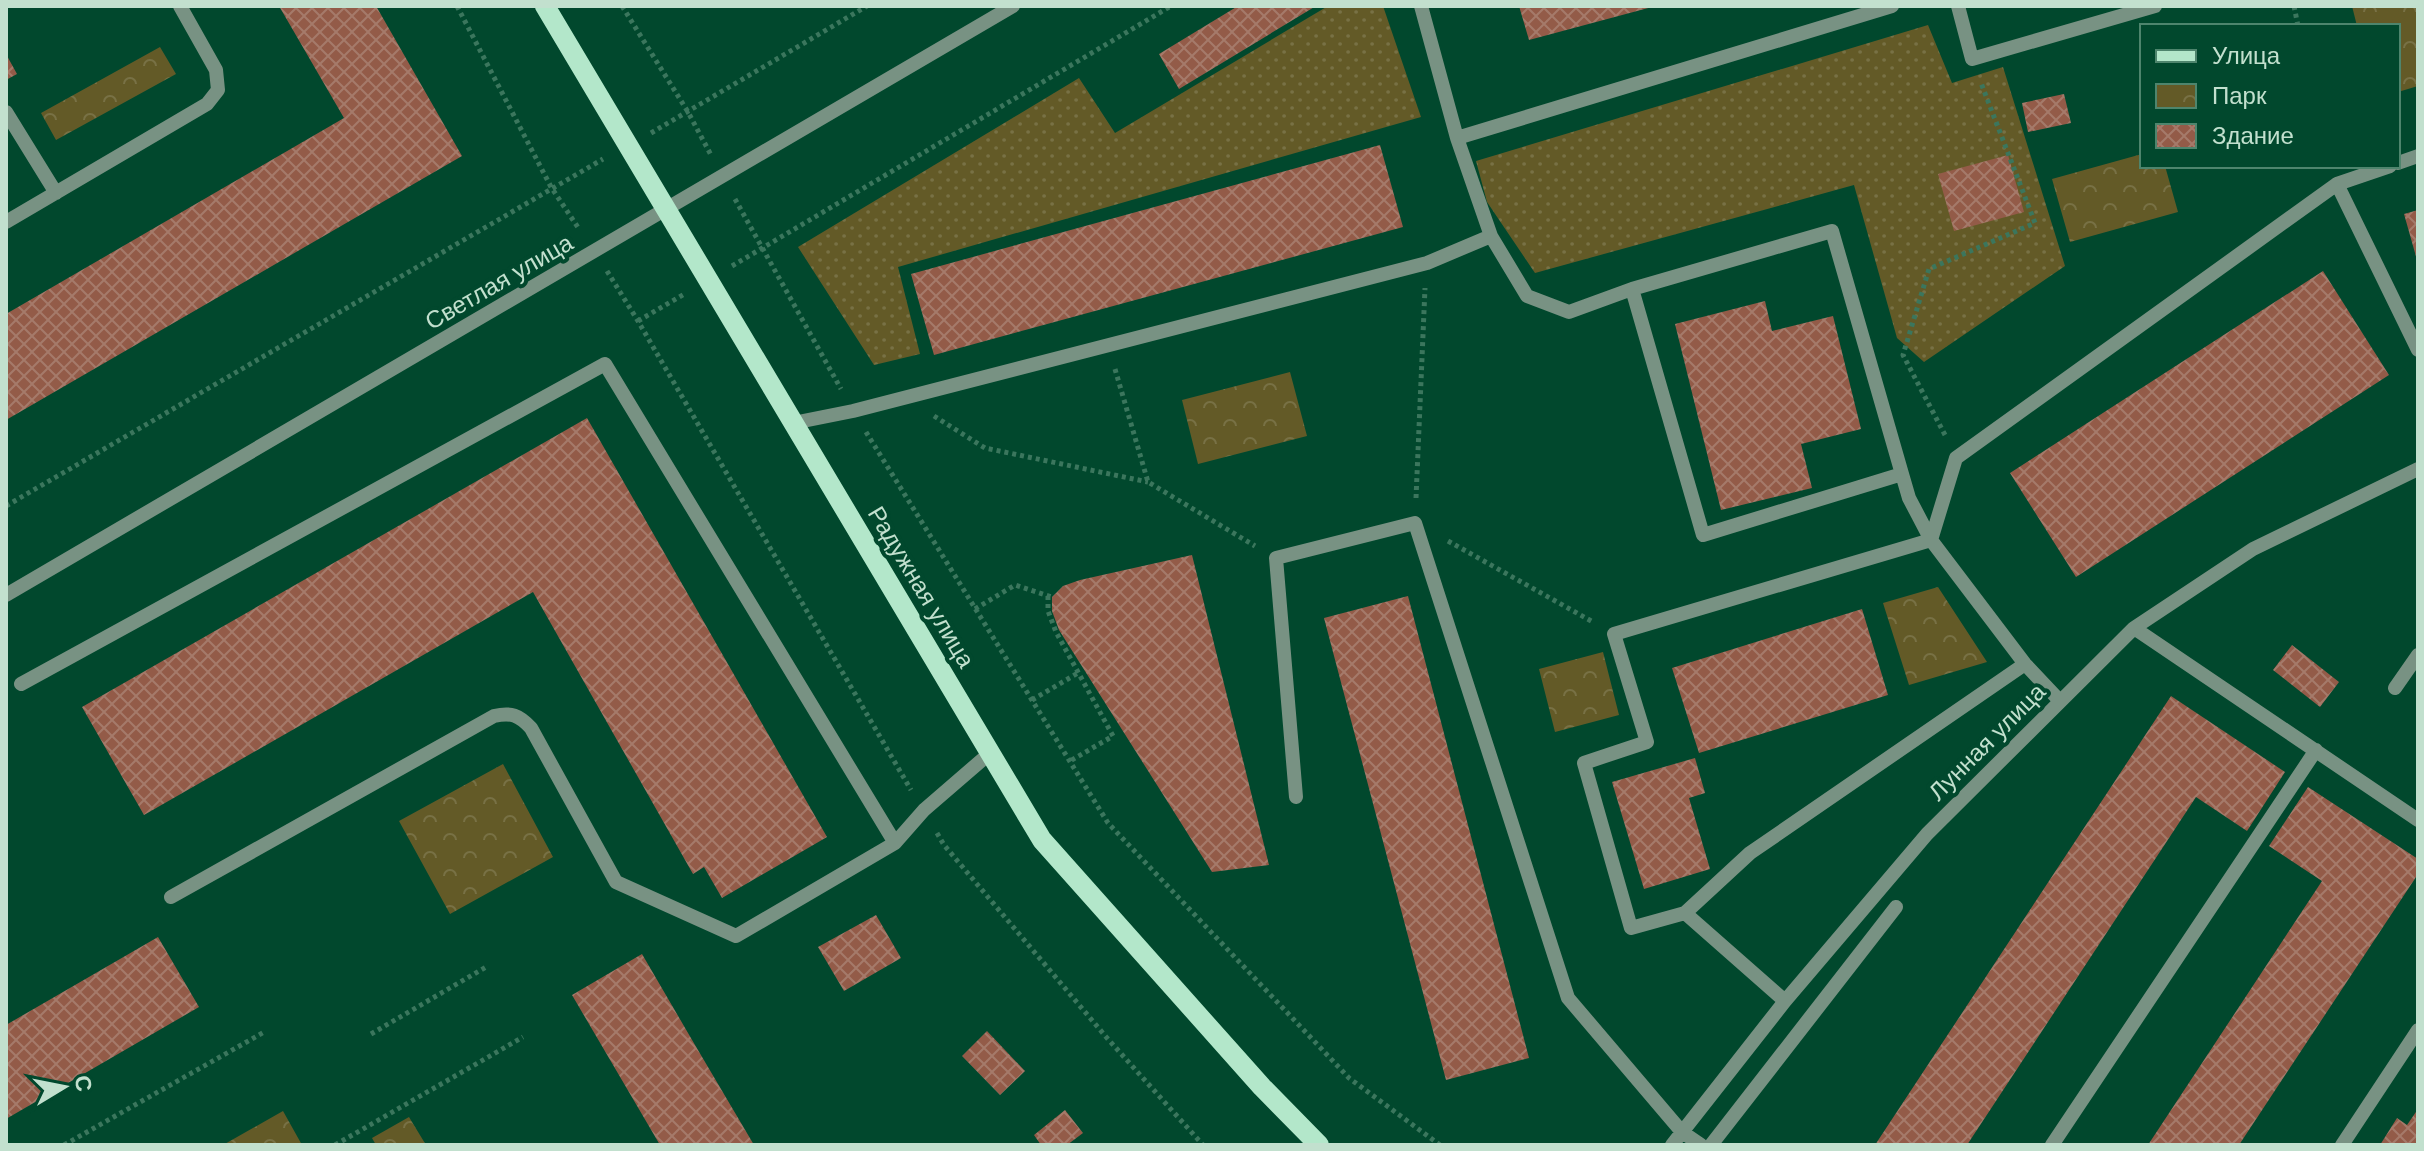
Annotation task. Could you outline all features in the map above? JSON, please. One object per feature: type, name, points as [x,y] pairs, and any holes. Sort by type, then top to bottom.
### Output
[{"type":"main road","name":"Радужная улица","points":[[545,6],[1042,840],[1312,1143]]},
{"type":"street","points":[[6,222],[207,104],[218,90],[216,70],[180,6]]},
{"type":"street","name":"Светлая улица","points":[[6,595],[1013,6]]},
{"type":"street","points":[[1421,6],[1457,138],[1491,236],[1527,296],[1569,312],[1632,289],[1832,231],[1909,498],[1931,540],[2025,664],[2059,700]]},
{"type":"street","points":[[1457,138],[1892,6]]},
{"type":"street","points":[[1958,6],[1972,59],[2155,6]]},
{"type":"street","points":[[6,112],[56,193]]},
{"type":"street","points":[[1931,540],[1956,458],[2337,184],[2384,168]]},
{"type":"street","points":[[2337,184],[2418,350]]},
{"type":"street","points":[[793,423],[853,411],[1427,263],[1491,236]]},
{"type":"street","points":[[1632,289],[1703,535],[1902,474]]},
{"type":"street","points":[[21,684],[605,364],[895,843]]},
{"type":"street","name":"Лунная улица","points":[[1672,1145],[1785,1001],[1927,834],[2134,628],[2253,549],[2418,469]]},
{"type":"street","points":[[1296,797],[1276,558],[1415,523],[1568,998],[1682,1132],[1701,1145]]},
{"type":"street","points":[[1931,540],[1614,634],[1647,742],[1584,763],[1631,928],[1685,913],[1750,853],[2025,664]]},
{"type":"street","points":[[2134,628],[2418,820]]},
{"type":"street","points":[[2395,688],[2418,655]]},
{"type":"street","points":[[171,897],[494,716],[508,713],[520,717],[531,728],[616,882],[736,936],[895,843],[924,810],[990,753]]},
{"type":"street","points":[[2052,1145],[2316,750]]},
{"type":"street","points":[[1711,1145],[1896,907]]},
{"type":"street","points":[[1685,913],[1785,1001]]},
{"type":"street","points":[[2342,1145],[2418,1030]]},
{"type":"path","points":[[457,6],[551,187],[638,321],[944,845],[1107,1038],[1203,1145]]},
{"type":"path","points":[[622,6],[688,112],[853,411],[1108,823],[1349,1078],[1440,1145]]},
{"type":"path","points":[[6,506],[867,6]]},
{"type":"path","points":[[638,321],[1171,6]]},
{"type":"path","points":[[1956,458],[1903,355],[1929,269],[2035,223],[1972,59]]},
{"type":"path","points":[[1427,263],[1415,523],[1614,634]]},
{"type":"path","points":[[1109,345],[1148,482]]},
{"type":"path","points":[[905,397],[985,448],[1148,482],[1276,558]]},
{"type":"path","points":[[975,609],[1015,585],[1050,597],[1048,611],[1056,632],[1113,736],[1070,761]]},
{"type":"path","points":[[1032,700],[1078,673]]},
{"type":"path","points":[[371,1034],[486,967]]},
{"type":"path","points":[[64,1145],[266,1031]]},
{"type":"path","points":[[335,1145],[523,1037]]},
{"type":"green space","points":[[1328,6],[1383,6],[1421,117],[898,267],[920,354],[874,365],[798,247],[1079,78],[1115,133]]},
{"type":"green space","points":[[2352,6],[2418,6],[2418,86],[2400,91],[2400,24],[2356,24]]},
{"type":"green space","points":[[1928,25],[1952,83],[2003,67],[2065,266],[1924,362],[1897,338],[1854,185],[1535,273],[1487,202],[1476,161]]},
{"type":"green space","points":[[160,47],[176,74],[56,140],[41,113]]},
{"type":"green space","points":[[2140,155],[2140,168],[2166,168],[2178,212],[2070,242],[2052,179]]},
{"type":"green space","points":[[1290,372],[1307,436],[1198,464],[1182,400]]},
{"type":"green space","points":[[1938,587],[1987,662],[1909,685],[1883,603]]},
{"type":"green space","points":[[1603,652],[1619,715],[1555,732],[1539,669]]},
{"type":"green space","points":[[503,764],[553,857],[450,914],[399,821]]},
{"type":"green space","points":[[283,1111],[302,1145],[223,1145]]},
{"type":"green space","points":[[409,1117],[426,1145],[376,1145],[372,1138]]},
{"type":"building","points":[[279,6],[376,6],[462,156],[6,420],[6,314],[344,118]]},
{"type":"building","points":[[1238,6],[1316,6],[1179,89],[1159,54]]},
{"type":"building","points":[[1519,6],[1652,6],[1652,7],[1529,40]]},
{"type":"building","points":[[6,54],[17,74],[6,80]]},
{"type":"building","points":[[2064,94],[2071,123],[2028,132],[2022,103]]},
{"type":"building","points":[[1380,145],[1403,227],[934,355],[911,274]]},
{"type":"building","points":[[2008,155],[2024,212],[1954,231],[1938,174]]},
{"type":"building","points":[[2418,210],[2418,260],[2417,260],[2404,214]]},
{"type":"building","points":[[2323,271],[2389,375],[2076,577],[2010,473]]},
{"type":"building","points":[[1765,301],[1772,331],[1833,316],[1861,429],[1801,444],[1812,488],[1721,510],[1675,324]]},
{"type":"building","points":[[587,418],[827,837],[722,898],[704,867],[693,874],[533,592],[144,815],[82,707]]},
{"type":"building","points":[[1192,555],[1269,865],[1212,872],[1059,630],[1052,611],[1052,597],[1063,586]]},
{"type":"building","points":[[1408,596],[1529,1058],[1446,1080],[1324,618]]},
{"type":"building","points":[[1862,609],[1888,695],[1699,753],[1672,668]]},
{"type":"building","points":[[2292,645],[2339,682],[2320,707],[2273,670]]},
{"type":"building","points":[[2171,696],[2285,772],[2247,831],[2196,797],[1967,1145],[1875,1145]]},
{"type":"building","points":[[1695,758],[1705,793],[1689,798],[1710,869],[1644,889],[1612,782]]},
{"type":"building","points":[[2308,787],[2418,859],[2418,874],[2239,1145],[2148,1145],[2322,881],[2269,846]]},
{"type":"building","points":[[876,915],[901,958],[844,991],[818,947]]},
{"type":"building","points":[[158,937],[199,1007],[6,1119],[6,1025]]},
{"type":"building","points":[[642,954],[754,1145],[660,1145],[572,995]]},
{"type":"building","points":[[987,1031],[1025,1071],[1000,1095],[962,1056]]},
{"type":"building","points":[[2418,1109],[2418,1145],[2380,1145],[2397,1118],[2407,1125]]},
{"type":"building","points":[[1065,1110],[1083,1133],[1067,1145],[1041,1145],[1034,1135]]}]
